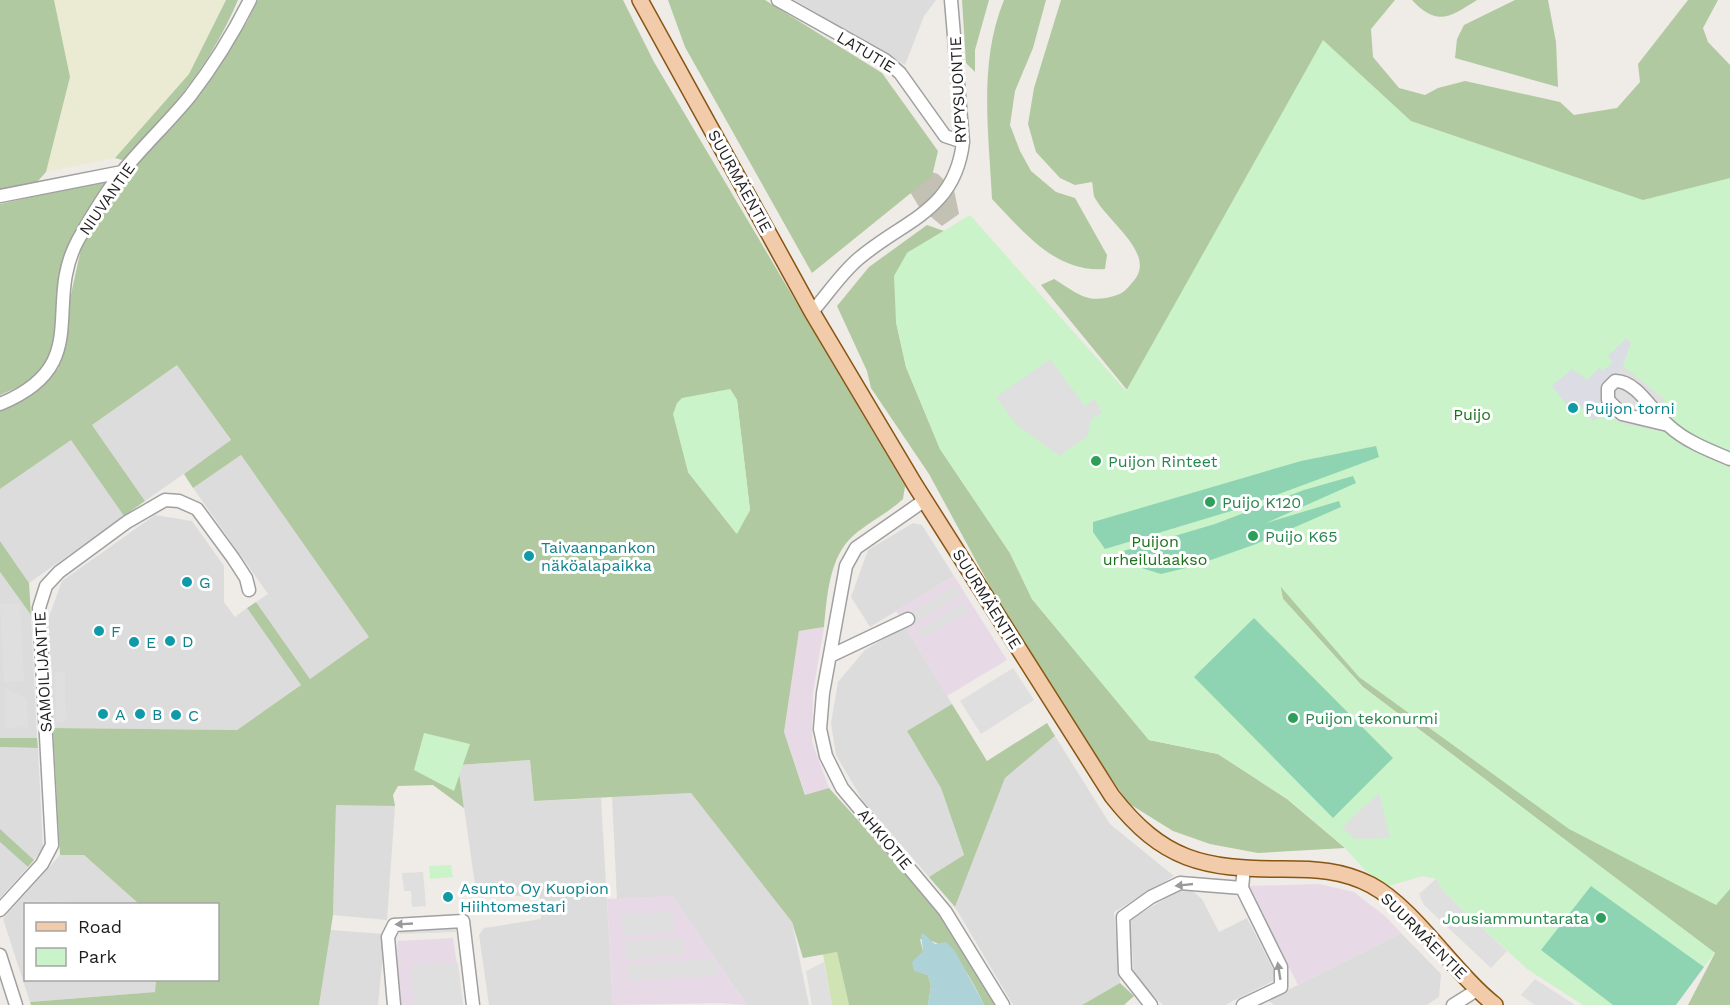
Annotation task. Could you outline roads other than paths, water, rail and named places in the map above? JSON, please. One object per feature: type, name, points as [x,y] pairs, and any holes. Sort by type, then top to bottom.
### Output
[{"type":"main road","name":"SUURMÄENTIE","points":[[639,0],[812,312],[925,500],[1112,796],[1132,822],[1147,836],[1176,854],[1198,861],[1244,867],[1343,873],[1373,886],[1404,912],[1477,990],[1496,1005]]},
{"type":"street","name":"NIUVANTIE","points":[[0,404],[42,379],[53,364],[63,334],[63,302],[69,260],[78,240],[122,172],[189,97],[215,61],[250,0]]},
{"type":"street","name":"LATUTIE","points":[[778,0],[885,60],[900,73],[945,136],[963,142]]},
{"type":"street","name":"RYPYSUONTIE","points":[[812,312],[856,261],[921,214],[945,193],[954,179],[960,165],[963,142],[951,0]]},
{"type":"street","points":[[0,196],[122,172]]},
{"type":"street","points":[[1668,425],[1622,414],[1608,400],[1608,388],[1615,381],[1628,384],[1668,425],[1701,447],[1730,459]]},
{"type":"street","name":"SAMOILIJANTIE","points":[[0,910],[42,864],[52,845],[39,608],[42,594],[50,580],[133,518],[159,502],[170,500],[197,509],[246,578],[249,590]]},
{"type":"street","name":"AHKIOTIE","points":[[925,500],[856,548],[846,566],[840,588],[820,729],[826,756],[842,788],[945,911],[1003,1005]]},
{"type":"street","points":[[830,656],[908,619]]},
{"type":"street","points":[[1243,1005],[1281,987],[1281,967],[1242,888],[1244,867]]},
{"type":"street","points":[[1151,1005],[1125,972],[1123,917],[1151,897],[1180,883],[1242,888]]},
{"type":"street","points":[[394,1005],[388,937],[394,925],[463,921],[473,1005]]},
{"type":"street","points":[[0,955],[16,1005]]},
{"type":"street","points":[[1453,1005],[1477,990]]},
{"type":"water","points":[[921,934],[935,944],[946,942],[955,951],[984,1005],[928,1005],[931,986],[928,975],[914,971],[912,962],[923,951]]},
{"type":"place","name":"Puijon torni","points":[[1573,408]]},
{"type":"place","name":"Puijon Rinteet","points":[[1096,461]]},
{"type":"place","name":"Puijo K120","points":[[1210,502]]},
{"type":"place","name":"Puijo K65","points":[[1253,536]]},
{"type":"place","name":"Taivaanpankon näköalapaikka","points":[[529,556]]},
{"type":"place","name":"G","points":[[187,582]]},
{"type":"place","name":"F","points":[[99,631]]},
{"type":"place","name":"D","points":[[170,641]]},
{"type":"place","name":"E","points":[[134,642]]},
{"type":"place","name":"A","points":[[103,714]]},
{"type":"place","name":"B","points":[[140,714]]},
{"type":"place","name":"C","points":[[176,715]]},
{"type":"place","name":"Puijon tekonurmi","points":[[1293,718]]},
{"type":"place","name":"Asunto Oy Kuopion Hiihtomestari","points":[[448,897]]},
{"type":"place","name":"Jousiammuntarata","points":[[1601,918]]},
{"type":"park label","name":"Puijo","points":[[1472,414]]},
{"type":"park label","name":"Puijon urheilulaakso","points":[[1155,550]]}]
